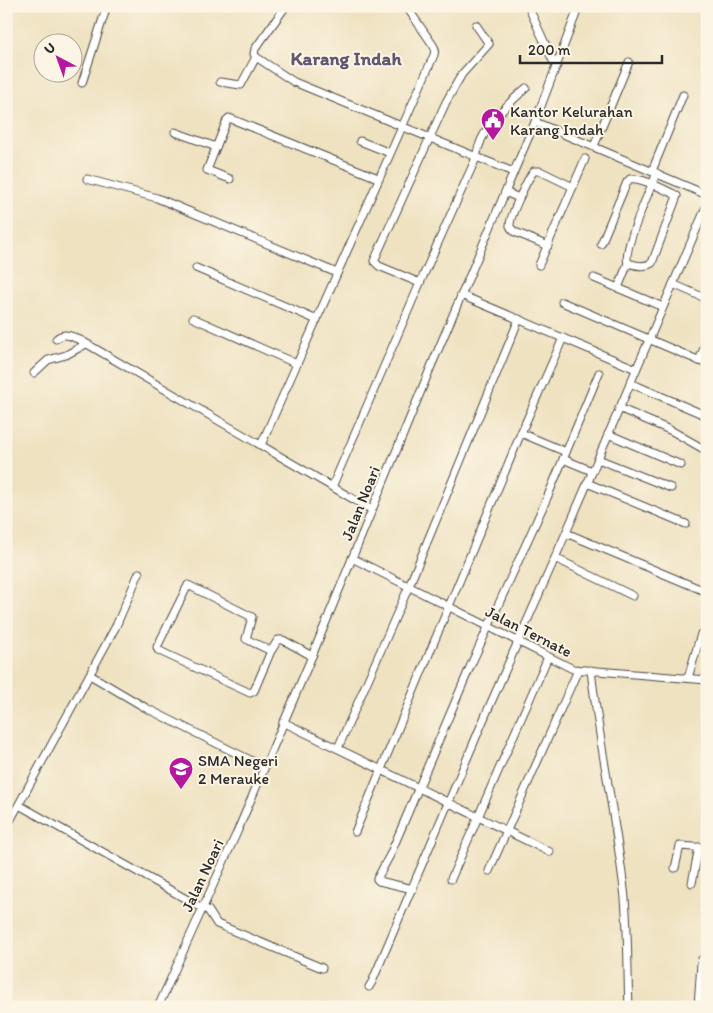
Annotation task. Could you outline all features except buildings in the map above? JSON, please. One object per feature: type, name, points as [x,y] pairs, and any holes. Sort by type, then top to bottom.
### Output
[{"type":"street","points":[[82,83],[107,6]]},
{"type":"street","points":[[220,82],[241,85],[256,57],[255,50],[286,6]]},
{"type":"street","points":[[261,445],[435,53],[433,45],[406,6]]},
{"type":"street","points":[[528,6],[556,66]]},
{"type":"street","name":"Jalan Noari","points":[[158,1007],[238,830],[312,656],[504,192],[535,122],[579,6]]},
{"type":"street","points":[[420,283],[379,266],[374,261],[428,138],[446,102],[462,74],[489,44],[476,25]]},
{"type":"street","points":[[256,57],[294,82],[513,172]]},
{"type":"street","points":[[594,146],[630,62]]},
{"type":"street","points":[[332,487],[476,158],[479,144],[494,118],[526,88]]},
{"type":"street","points":[[618,288],[628,264],[626,257],[628,249],[683,95]]},
{"type":"street","points":[[230,180],[207,170],[229,118],[378,178]]},
{"type":"street","points":[[535,122],[707,195]]},
{"type":"street","points":[[175,132],[216,147]]},
{"type":"street","points":[[360,140],[390,153]]},
{"type":"street","points":[[539,265],[585,159]]},
{"type":"street","points":[[548,246],[515,232],[511,228],[510,224],[519,198],[534,171],[540,171],[573,187]]},
{"type":"street","points":[[601,244],[628,181],[634,178],[676,194],[676,199],[652,263],[643,266],[628,264]]},
{"type":"street","points":[[87,179],[157,198],[337,273]]},
{"type":"street","points":[[504,192],[519,198]]},
{"type":"street","points":[[369,987],[706,208]]},
{"type":"street","points":[[196,268],[316,320]]},
{"type":"street","points":[[594,278],[663,307]]},
{"type":"street","points":[[674,282],[707,294]]},
{"type":"street","points":[[674,282],[707,299]]},
{"type":"street","points":[[461,295],[636,369]]},
{"type":"street","points":[[562,302],[707,364]]},
{"type":"street","points":[[193,318],[297,364]]},
{"type":"street","points":[[338,748],[408,586],[519,319]]},
{"type":"street","points":[[56,339],[63,334],[86,344],[372,510]]},
{"type":"street","points":[[355,832],[521,433],[564,338]]},
{"type":"street","points":[[699,361],[707,340]]},
{"type":"street","points":[[34,373],[48,360],[66,355],[86,344]]},
{"type":"street","points":[[413,889],[387,884],[377,879],[390,855],[489,626],[530,538],[599,373]]},
{"type":"street","points":[[630,383],[707,416]]},
{"type":"street","points":[[619,408],[672,432],[707,452]]},
{"type":"street","points":[[521,433],[592,471]]},
{"type":"street","points":[[608,434],[681,465]]},
{"type":"street","points":[[598,459],[671,488]]},
{"type":"street","points":[[587,483],[686,524]]},
{"type":"street","points":[[566,533],[707,592]]},
{"type":"street","name":"Jalan Ternate","points":[[352,558],[548,657],[578,670],[707,680]]},
{"type":"street","points":[[555,558],[633,596]]},
{"type":"street","points":[[6,828],[116,626],[139,573]]},
{"type":"street","points":[[271,651],[246,639],[252,617],[188,585],[156,646],[158,650],[166,654],[250,693],[254,691],[276,641],[279,640],[312,656]]},
{"type":"street","points":[[688,678],[701,634]]},
{"type":"street","points":[[451,879],[548,657]]},
{"type":"street","points":[[489,872],[578,670]]},
{"type":"street","points":[[592,670],[627,917],[626,954],[629,1007]]},
{"type":"street","points":[[90,675],[146,708],[264,767]]},
{"type":"street","points":[[283,722],[550,852]]},
{"type":"street","points":[[19,805],[210,912],[217,924],[322,968]]},
{"type":"street","points":[[675,868],[680,846],[703,848],[692,883]]},
{"type":"street","points":[[698,1007],[701,964],[702,960],[707,956]]},
{"type":"place","name":"Kantor Kelurahan Karang Indah","points":[[493,141]]},
{"type":"place","name":"SMA Negeri 2 Merauke","points":[[181,790]]},
{"type":"district","name":"Karang Indah","points":[[346,58]]}]
